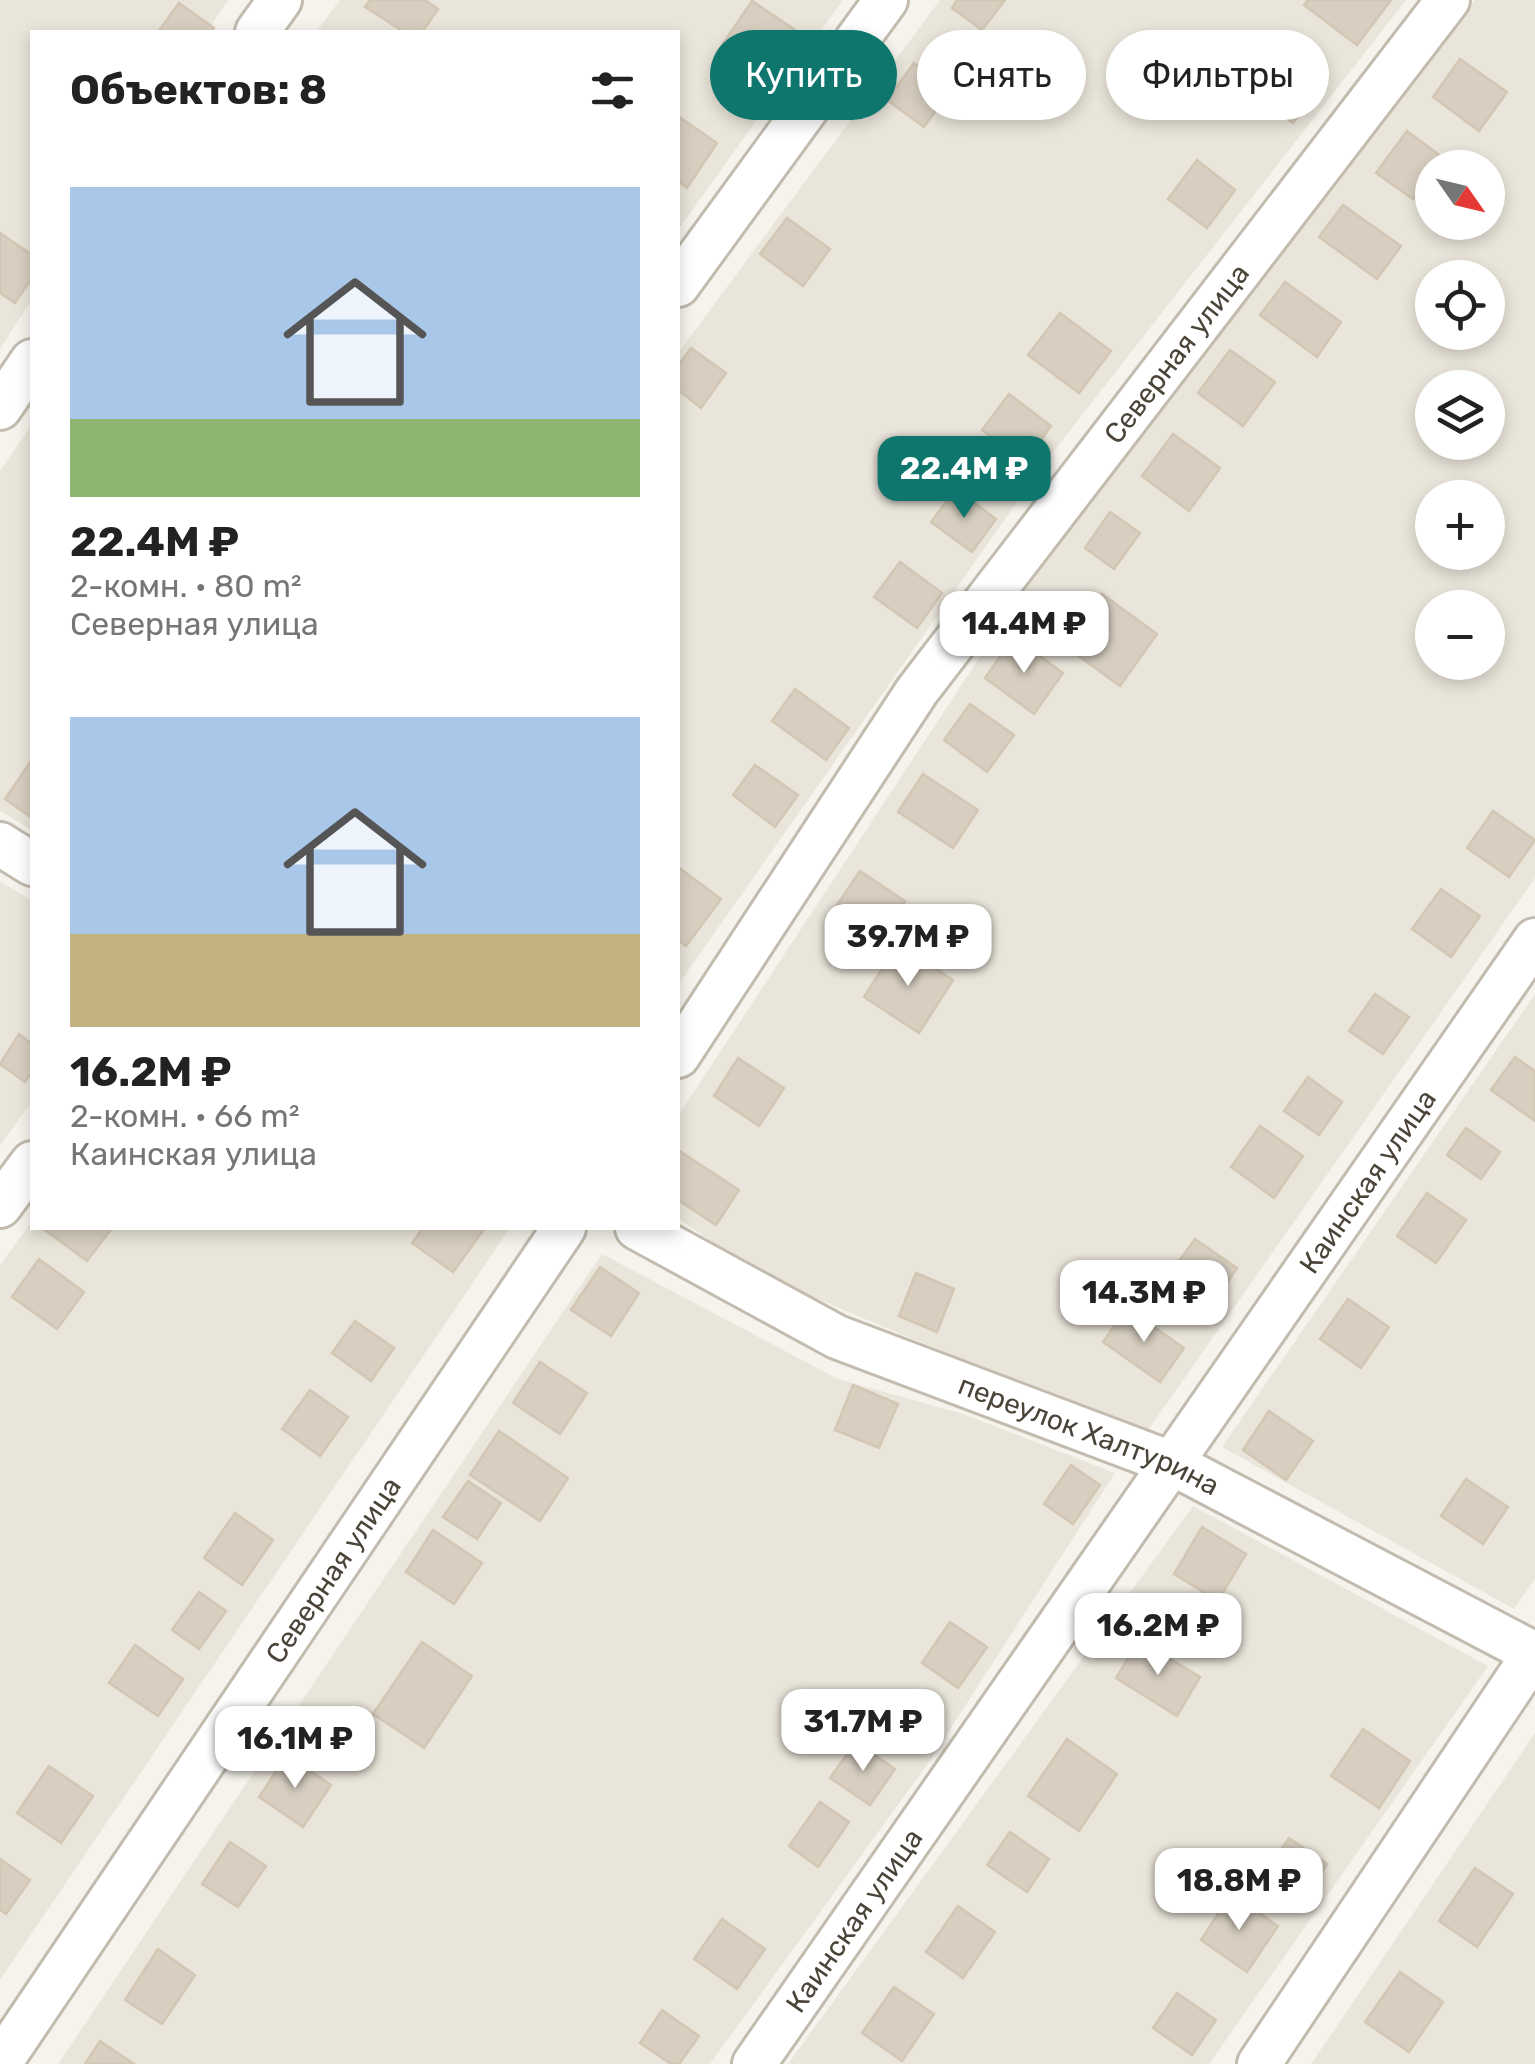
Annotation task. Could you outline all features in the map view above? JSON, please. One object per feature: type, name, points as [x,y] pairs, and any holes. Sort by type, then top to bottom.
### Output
[{"type":"street","points":[[259,30],[280,0]]},
{"type":"street","points":[[680,282],[886,0]]},
{"type":"street","name":"Северная улица","points":[[680,1053],[917,692],[1448,0]]},
{"type":"street","points":[[0,408],[30,364]]},
{"type":"street","points":[[0,844],[30,863]]},
{"type":"street","name":"Каинская улица","points":[[754,2064],[1535,940]]},
{"type":"street","points":[[0,1206],[30,1166]]},
{"type":"street","name":"Северная улица","points":[[0,2063],[563,1230]]},
{"type":"street","name":"переулок Халтурина","points":[[641,1230],[837,1338],[1171,1463],[1535,1653]]},
{"type":"street","points":[[1259,2064],[1535,1653]]},
{"type":"shaded area","points":[[0,0],[228,0],[208,30],[30,30],[30,302],[0,349]]},
{"type":"shaded area","points":[[340,0],[843,0],[821,30],[710,30],[710,120],[757,120],[680,227],[680,30],[318,30]]},
{"type":"shaded area","points":[[940,0],[1406,0],[1329,99],[1329,30],[1106,30],[1106,120],[1312,120],[1043,465],[680,982],[680,350],[851,120],[897,120],[897,58],[917,31],[917,120],[1086,120],[1086,30],[918,30]]},
{"type":"shaded area","points":[[1475,0],[1535,0],[1535,878],[1146,1433],[757,1273],[680,1219],[680,1113],[1030,581],[1313,206]]},
{"type":"shaded area","points":[[30,427],[30,829],[0,811],[0,471]]},
{"type":"shaded area","points":[[0,881],[30,900],[30,1104],[0,1146]]},
{"type":"shaded area","points":[[1535,994],[1535,1579],[1514,1609],[1222,1447]]},
{"type":"shaded area","points":[[30,1224],[30,1230],[509,1230],[0,1980],[0,1265]]},
{"type":"shaded area","points":[[602,1254],[838,1379],[963,1414],[1115,1473],[929,1762],[710,2064],[58,2064]]},
{"type":"shaded area","points":[[1193,1506],[1488,1666],[1209,2064],[788,2064]]},
{"type":"shaded area","points":[[1535,1733],[1535,2064],[1311,2064],[1375,1970]]},
{"type":"building","points":[[370,0],[425,0],[438,9],[423,30],[401,30],[365,7]]},
{"type":"building","points":[[957,0],[1005,0],[982,30],[952,8]]},
{"type":"building","points":[[1308,0],[1391,0],[1357,45],[1304,5]]},
{"type":"building","points":[[752,1],[796,30],[732,30]]},
{"type":"building","points":[[179,3],[214,28],[212,30],[159,30]]},
{"type":"building","points":[[1460,59],[1507,92],[1479,131],[1433,97]]},
{"type":"building","points":[[914,63],[917,65],[917,120],[929,120],[924,127],[897,107],[897,86]]},
{"type":"building","points":[[680,117],[717,143],[687,188],[680,183]]},
{"type":"building","points":[[1407,131],[1433,150],[1415,150],[1413,199],[1376,173]]},
{"type":"building","points":[[1197,160],[1235,190],[1207,228],[1168,199]]},
{"type":"building","points":[[1343,205],[1401,246],[1377,279],[1319,237]]},
{"type":"building","points":[[787,218],[830,249],[803,286],[760,254]]},
{"type":"building","points":[[0,233],[30,254],[30,281],[15,303],[0,293]]},
{"type":"building","points":[[1285,282],[1341,322],[1317,357],[1260,315]]},
{"type":"building","points":[[1060,313],[1111,351],[1079,393],[1028,355]]},
{"type":"building","points":[[691,348],[726,373],[701,408],[680,392],[680,363]]},
{"type":"building","points":[[1230,350],[1275,382],[1243,426],[1198,393]]},
{"type":"building","points":[[1009,394],[1051,426],[1025,462],[982,430]]},
{"type":"building","points":[[1173,434],[1220,468],[1189,511],[1142,476]]},
{"type":"building","points":[[956,489],[996,519],[972,552],[931,522]]},
{"type":"building","points":[[1110,512],[1140,533],[1114,569],[1085,548]]},
{"type":"building","points":[[900,562],[942,593],[917,628],[874,597]]},
{"type":"building","points":[[1102,594],[1157,634],[1120,686],[1065,646]]},
{"type":"building","points":[[1014,637],[1063,673],[1034,714],[985,678]]},
{"type":"building","points":[[795,689],[849,728],[826,760],[772,721]]},
{"type":"building","points":[[970,704],[1014,735],[987,772],[944,740]]},
{"type":"building","points":[[30,762],[30,817],[5,799]]},
{"type":"building","points":[[755,765],[798,795],[775,827],[733,795]]},
{"type":"building","points":[[923,774],[978,810],[953,848],[898,812]]},
{"type":"building","points":[[1493,811],[1535,840],[1509,877],[1467,848]]},
{"type":"building","points":[[680,868],[721,899],[686,946],[680,942]]},
{"type":"building","points":[[860,871],[905,901],[883,935],[837,905]]},
{"type":"building","points":[[1441,889],[1480,916],[1451,957],[1412,929]]},
{"type":"building","points":[[898,944],[953,980],[919,1033],[864,997]]},
{"type":"building","points":[[1375,994],[1409,1017],[1383,1054],[1349,1031]]},
{"type":"building","points":[[19,1034],[30,1042],[30,1075],[25,1082],[0,1064]]},
{"type":"building","points":[[1515,1057],[1535,1071],[1535,1121],[1491,1090]]},
{"type":"building","points":[[738,1058],[784,1088],[759,1126],[714,1096]]},
{"type":"building","points":[[1308,1077],[1342,1102],[1319,1135],[1284,1111]]},
{"type":"building","points":[[1260,1126],[1303,1156],[1274,1198],[1231,1167]]},
{"type":"building","points":[[1466,1128],[1500,1152],[1481,1179],[1447,1155]]},
{"type":"building","points":[[680,1151],[739,1190],[716,1225],[680,1201]]},
{"type":"building","points":[[1427,1193],[1466,1220],[1436,1263],[1397,1236]]},
{"type":"building","points":[[45,1230],[110,1230],[87,1261]]},
{"type":"building","points":[[422,1230],[484,1230],[453,1272],[412,1243]]},
{"type":"building","points":[[1195,1239],[1237,1268],[1204,1316],[1161,1286]]},
{"type":"building","points":[[39,1259],[84,1292],[57,1329],[12,1297]]},
{"type":"building","points":[[600,1267],[639,1293],[611,1336],[571,1310]]},
{"type":"building","points":[[916,1273],[954,1289],[937,1332],[899,1316]]},
{"type":"building","points":[[1348,1299],[1389,1327],[1361,1368],[1320,1339]]},
{"type":"building","points":[[1127,1308],[1184,1348],[1160,1382],[1103,1342]]},
{"type":"building","points":[[355,1321],[394,1348],[371,1381],[332,1353]]},
{"type":"building","points":[[540,1362],[587,1393],[560,1434],[513,1403]]},
{"type":"building","points":[[853,1385],[898,1404],[879,1448],[835,1430]]},
{"type":"building","points":[[310,1390],[348,1417],[320,1456],[282,1429]]},
{"type":"building","points":[[1269,1411],[1313,1441],[1286,1480],[1243,1450]]},
{"type":"building","points":[[499,1431],[568,1478],[540,1521],[470,1475]]},
{"type":"building","points":[[1071,1465],[1100,1485],[1073,1524],[1044,1504]]},
{"type":"building","points":[[1466,1479],[1508,1507],[1483,1544],[1441,1516]]},
{"type":"building","points":[[468,1481],[501,1503],[477,1539],[443,1517]]},
{"type":"building","points":[[235,1513],[273,1540],[242,1585],[204,1558]]},
{"type":"building","points":[[1202,1527],[1246,1554],[1218,1601],[1174,1574]]},
{"type":"building","points":[[433,1530],[482,1563],[454,1604],[406,1572]]},
{"type":"building","points":[[199,1592],[226,1611],[199,1649],[172,1630]]},
{"type":"building","points":[[950,1622],[987,1647],[958,1688],[922,1663]]},
{"type":"building","points":[[1139,1640],[1200,1677],[1177,1716],[1116,1678]]},
{"type":"building","points":[[422,1642],[472,1676],[424,1748],[373,1714]]},
{"type":"building","points":[[135,1645],[183,1679],[158,1716],[109,1683]]},
{"type":"building","points":[[1363,1729],[1410,1761],[1379,1808],[1331,1776]]},
{"type":"building","points":[[1067,1739],[1117,1774],[1079,1831],[1028,1796]]},
{"type":"building","points":[[856,1742],[895,1769],[870,1805],[830,1778]]},
{"type":"building","points":[[287,1755],[331,1785],[303,1827],[259,1797]]},
{"type":"building","points":[[49,1766],[93,1796],[61,1843],[17,1813]]},
{"type":"building","points":[[820,1802],[849,1822],[818,1867],[789,1846]]},
{"type":"building","points":[[1010,1832],[1049,1859],[1027,1892],[987,1865]]},
{"type":"building","points":[[1289,1838],[1327,1864],[1301,1902],[1263,1876]]},
{"type":"building","points":[[230,1842],[266,1866],[238,1907],[202,1884]]},
{"type":"building","points":[[0,1859],[30,1880],[6,1914],[0,1910]]},
{"type":"building","points":[[1475,1868],[1513,1894],[1477,1947],[1439,1921]]},
{"type":"building","points":[[1231,1894],[1278,1926],[1247,1972],[1201,1940]]},
{"type":"building","points":[[958,1906],[995,1932],[963,1978],[926,1952]]},
{"type":"building","points":[[722,1919],[765,1949],[737,1989],[694,1959]]},
{"type":"building","points":[[158,1949],[195,1975],[162,2024],[125,2000]]},
{"type":"building","points":[[1400,1972],[1443,2002],[1409,2052],[1365,2022]]},
{"type":"building","points":[[894,1987],[934,2014],[902,2061],[862,2033]]},
{"type":"building","points":[[1177,1993],[1216,2020],[1192,2055],[1153,2028]]},
{"type":"building","points":[[662,2010],[699,2036],[679,2064],[671,2064],[640,2043]]},
{"type":"building","points":[[100,2041],[134,2064],[85,2064]]}]
